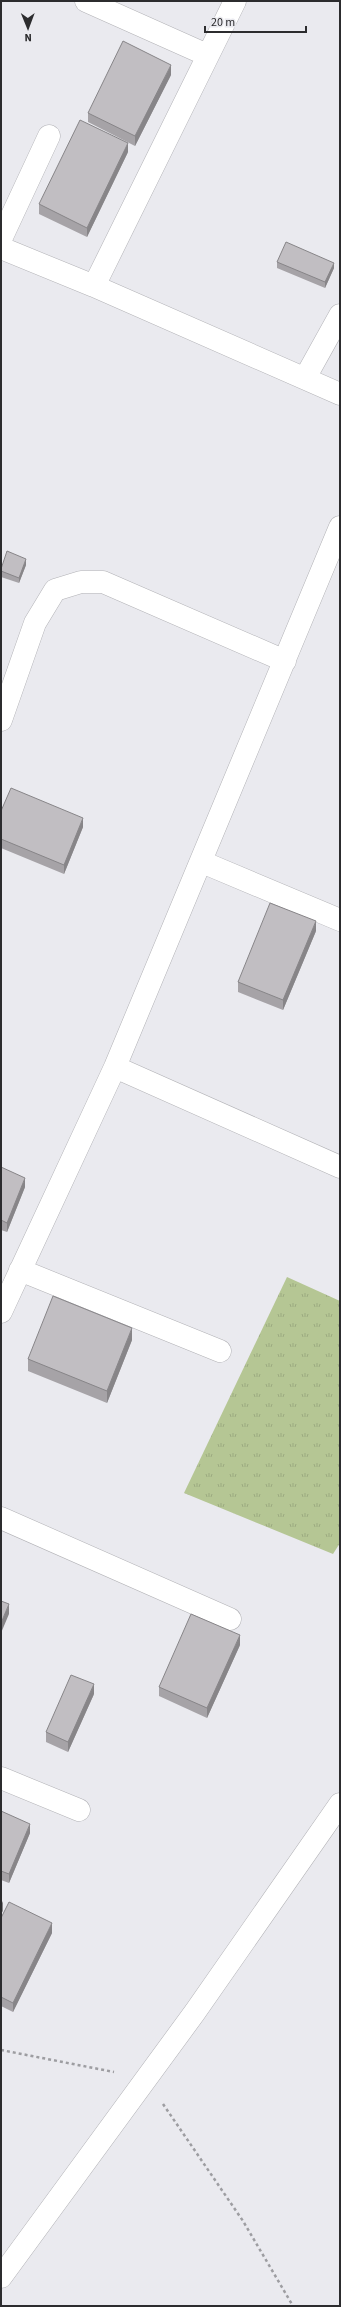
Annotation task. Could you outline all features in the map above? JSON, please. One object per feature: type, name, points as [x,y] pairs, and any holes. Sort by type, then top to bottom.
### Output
[{"type":"street","points":[[86,1],[207,55]]},
{"type":"street","points":[[94,286],[235,1]]},
{"type":"street","points":[[1,238],[49,136]]},
{"type":"street","points":[[1,248],[94,286],[340,394]]},
{"type":"street","points":[[305,378],[340,315]]},
{"type":"street","points":[[1,1312],[115,1067],[202,862],[340,527]]},
{"type":"street","points":[[1,720],[35,623],[55,590],[81,582],[103,582],[285,661]]},
{"type":"street","points":[[202,862],[340,920]]},
{"type":"street","points":[[115,1067],[340,1166]]},
{"type":"street","points":[[20,1270],[220,1351]]},
{"type":"street","points":[[1,1518],[230,1619]]},
{"type":"street","points":[[1,1778],[79,1810]]},
{"type":"street","points":[[1,2277],[147,2079],[340,1804]]},
{"type":"path","points":[[1,2050],[147,2079],[243,2221],[293,2306]]},
{"type":"green space","points":[[287,1277],[340,1301],[340,1543],[333,1554],[184,1493]]},
{"type":"building","points":[[123,41],[171,65],[135,136],[88,113]]},
{"type":"building","points":[[80,120],[128,143],[87,228],[39,204]]},
{"type":"building","points":[[286,242],[334,263],[325,282],[277,262]]},
{"type":"building","points":[[7,551],[26,559],[19,578],[1,571]]},
{"type":"building","points":[[11,788],[83,818],[64,865],[1,839],[1,811]]},
{"type":"building","points":[[270,903],[316,921],[283,1000],[238,982]]},
{"type":"building","points":[[1,1167],[25,1178],[7,1223],[1,1220]]},
{"type":"building","points":[[53,1296],[132,1328],[107,1391],[28,1359]]},
{"type":"building","points":[[1,1601],[9,1604],[1,1623]]},
{"type":"building","points":[[191,1614],[240,1635],[207,1708],[159,1687]]},
{"type":"building","points":[[71,1675],[94,1684],[68,1742],[46,1732]]},
{"type":"building","points":[[1,1811],[30,1824],[9,1874],[1,1871]]},
{"type":"building","points":[[9,1902],[52,1923],[13,2003],[1,1997],[1,1918]]}]
